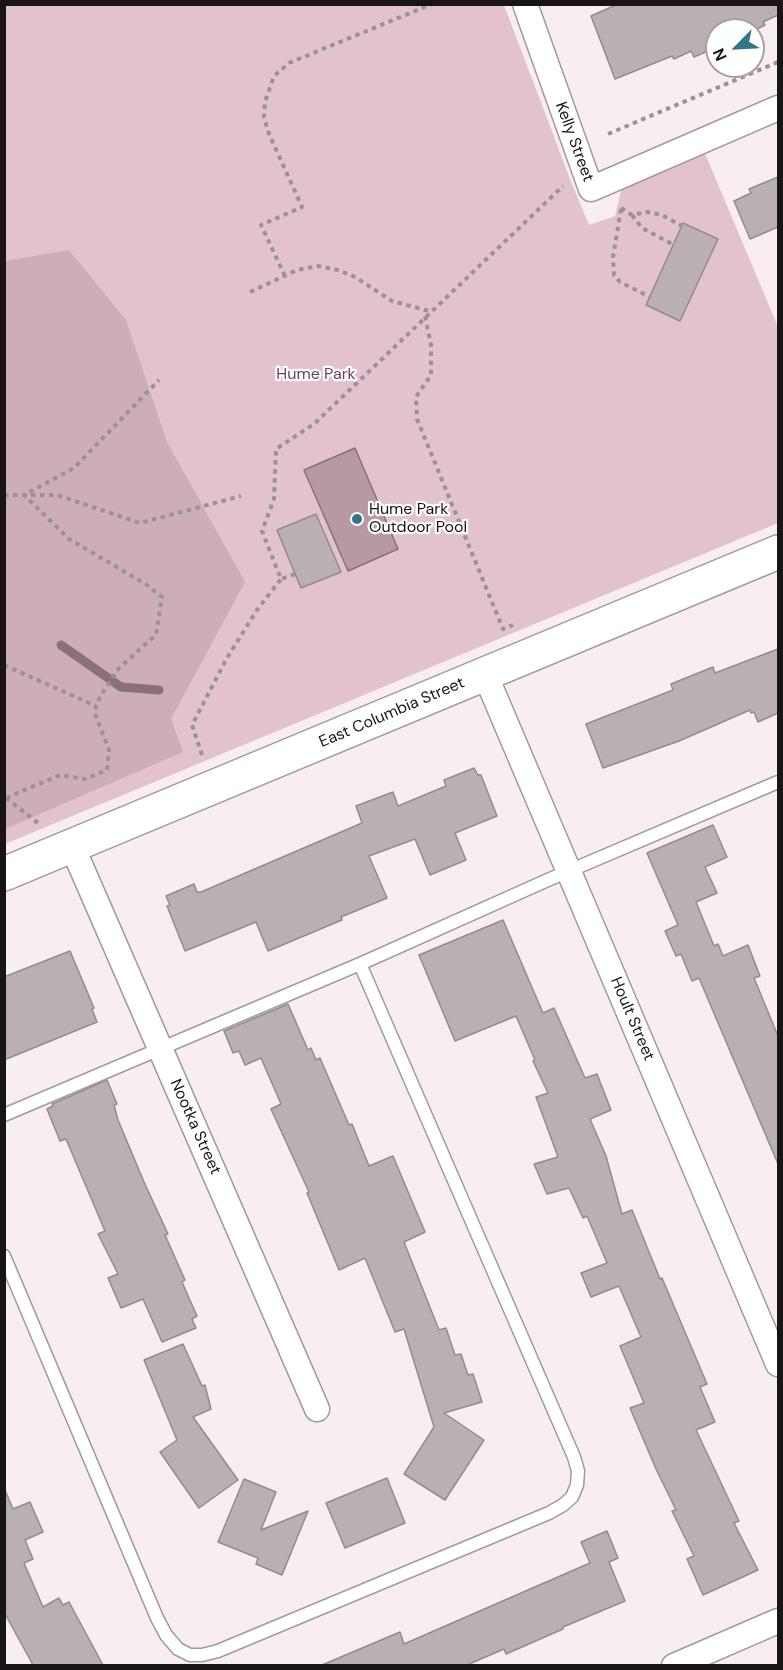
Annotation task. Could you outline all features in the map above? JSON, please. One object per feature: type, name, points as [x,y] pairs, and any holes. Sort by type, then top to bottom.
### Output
[{"type":"main road","name":"East Columbia Street","points":[[4,874],[778,552]]},
{"type":"street","name":"Kelly Street","points":[[525,4],[580,184],[778,108]]},
{"type":"street","name":"Hoult Street","points":[[485,674],[778,1364]]},
{"type":"street","name":"Nootka Street","points":[[72,846],[317,1409]]},
{"type":"street","points":[[674,1665],[778,1621]]},
{"type":"lane","points":[[4,1115],[778,782]]},
{"type":"lane","points":[[4,1256],[157,1618],[166,1635],[178,1649],[190,1655],[218,1651],[549,1513],[563,1505],[572,1497],[577,1485],[578,1471],[574,1457],[360,963]]},
{"type":"path","points":[[285,276],[261,225],[302,207],[269,134],[264,117],[265,102],[274,75],[289,63],[432,4]]},
{"type":"path","points":[[608,134],[778,62]]},
{"type":"path","points":[[281,579],[262,531],[274,499],[276,449],[314,424],[430,311],[580,184],[618,202],[621,208],[632,215],[642,228],[674,245]]},
{"type":"path","points":[[621,208],[613,257],[614,275],[620,282],[650,297]]},
{"type":"path","points":[[632,215],[647,212],[662,215],[682,226]]},
{"type":"path","points":[[250,292],[297,270],[318,266],[338,270],[355,277],[392,301],[430,311]]},
{"type":"path","points":[[425,316],[431,345],[431,375],[416,397],[417,419],[503,629],[513,625]]},
{"type":"path","points":[[24,495],[74,468],[159,380]]},
{"type":"path","points":[[4,495],[57,495],[140,523],[241,496]]},
{"type":"path","points":[[24,495],[69,539],[147,585],[162,597],[156,634],[119,668],[96,706],[95,714],[109,750],[107,770],[84,779],[60,775],[5,797],[38,824]]},
{"type":"path","points":[[202,755],[192,725],[227,658],[257,610],[281,579],[295,574]]},
{"type":"path","points":[[4,664],[96,706]]},
{"type":"green space","name":"Hume Park","points":[[5,5],[504,5],[589,225],[615,216],[621,191],[633,180],[704,151],[778,327],[778,523],[5,844]]},
{"type":"shaded area","points":[[69,250],[126,320],[167,442],[245,582],[171,719],[183,752],[5,829],[5,261]]},
{"type":"shaded area","points":[[355,448],[398,549],[348,571],[304,470]]},
{"type":"building","points":[[618,4],[778,4],[778,15],[765,21],[765,18],[705,18],[705,52],[694,57],[691,51],[674,59],[672,56],[615,79],[591,16]]},
{"type":"building","points":[[778,177],[778,227],[750,239],[734,201],[751,193],[749,189]]},
{"type":"building","points":[[683,223],[718,239],[680,321],[646,305]]},
{"type":"building","points":[[316,514],[341,572],[301,588],[277,530]]},
{"type":"building","points":[[778,649],[778,713],[758,722],[754,712],[751,713],[750,710],[679,741],[603,768],[586,724],[673,690],[671,684],[713,667],[715,673]]},
{"type":"building","points":[[474,768],[478,775],[481,775],[497,816],[455,833],[466,860],[430,875],[415,839],[369,856],[387,898],[341,917],[342,920],[268,951],[256,922],[185,951],[167,906],[170,905],[166,896],[194,884],[197,892],[201,892],[362,823],[356,806],[393,792],[398,806],[446,786],[444,780]]},
{"type":"building","points":[[713,825],[727,857],[705,867],[717,893],[696,902],[714,946],[718,944],[723,956],[748,945],[760,976],[754,978],[778,1036],[778,1164],[699,978],[692,981],[681,954],[676,956],[665,931],[678,925],[647,853]]},
{"type":"building","points":[[503,920],[543,1013],[554,1008],[585,1078],[597,1074],[611,1110],[590,1119],[606,1156],[622,1214],[632,1210],[707,1384],[700,1387],[715,1422],[696,1430],[739,1521],[734,1523],[758,1570],[703,1595],[687,1559],[694,1556],[672,1511],[676,1510],[630,1408],[644,1403],[620,1346],[641,1337],[619,1286],[591,1297],[581,1273],[607,1263],[587,1216],[583,1218],[569,1188],[547,1194],[534,1164],[558,1157],[536,1097],[548,1093],[516,1016],[455,1041],[419,955]]},
{"type":"building","points":[[70,951],[94,1008],[92,1009],[97,1022],[4,1060],[4,977]]},
{"type":"building","points":[[288,1004],[308,1050],[311,1048],[316,1060],[320,1058],[349,1125],[352,1124],[369,1166],[393,1156],[425,1232],[404,1242],[439,1330],[446,1328],[455,1355],[461,1354],[468,1375],[473,1374],[482,1402],[444,1413],[484,1440],[445,1500],[404,1474],[434,1427],[404,1329],[395,1332],[365,1258],[339,1270],[307,1193],[309,1192],[271,1109],[281,1104],[261,1058],[245,1065],[239,1051],[233,1053],[224,1031]]},
{"type":"building","points":[[107,1080],[117,1104],[114,1105],[118,1120],[168,1234],[165,1235],[185,1280],[182,1282],[197,1316],[192,1319],[196,1328],[162,1342],[143,1299],[121,1308],[108,1278],[118,1274],[98,1234],[105,1231],[66,1139],[60,1141],[47,1109],[53,1106],[52,1104]]},
{"type":"building","points":[[183,1344],[202,1386],[205,1385],[211,1409],[193,1417],[238,1480],[199,1508],[160,1452],[177,1440],[144,1360]]},
{"type":"building","points":[[387,1478],[405,1523],[345,1548],[326,1503]]},
{"type":"building","points":[[244,1479],[276,1492],[261,1530],[308,1511],[282,1575],[256,1564],[258,1558],[218,1542]]},
{"type":"building","points":[[5,1490],[13,1509],[30,1502],[43,1532],[25,1540],[33,1559],[24,1563],[43,1607],[59,1598],[63,1605],[69,1602],[103,1665],[33,1665],[4,1612]]},
{"type":"building","points":[[607,1531],[618,1558],[609,1562],[625,1601],[506,1654],[504,1649],[467,1665],[322,1665],[400,1632],[404,1644],[590,1563],[581,1542]]},
{"type":"waterway","points":[[61,645],[121,687],[159,690]]},
{"type":"place","name":"Hume Park Outdoor Pool","points":[[357,519]]}]
